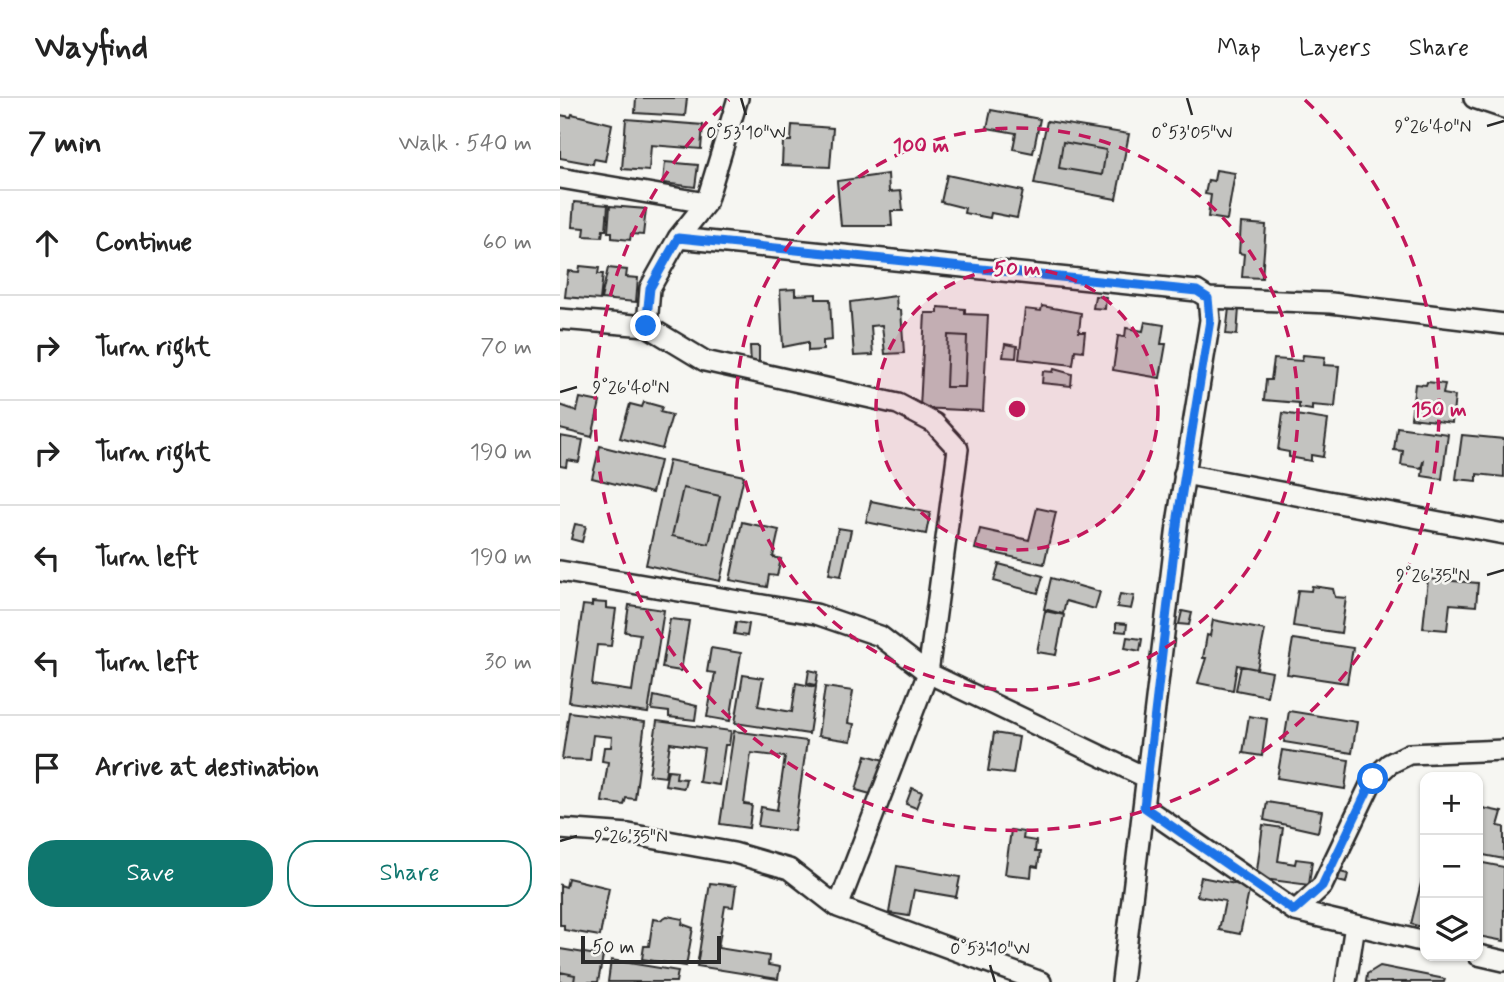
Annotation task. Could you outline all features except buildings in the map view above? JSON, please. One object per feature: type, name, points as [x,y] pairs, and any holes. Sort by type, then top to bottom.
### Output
[{"type":"street","points":[[646,326],[650,288],[678,238],[706,203],[738,98]]},
{"type":"street","points":[[1474,98],[1504,108]]},
{"type":"street","points":[[560,178],[706,203]]},
{"type":"street","points":[[678,238],[1197,291],[1208,298],[1331,303],[1504,324]]},
{"type":"street","points":[[1122,982],[1184,474],[1210,320],[1208,298]]},
{"type":"street","points":[[560,319],[646,326],[705,360],[898,404],[934,423],[958,449],[928,673],[838,907]]},
{"type":"street","points":[[1184,474],[1504,534]]},
{"type":"street","points":[[560,571],[816,614],[880,636],[928,673],[1147,778]]},
{"type":"street","points":[[1294,911],[1322,886],[1373,779],[1389,764],[1409,754],[1504,750]]},
{"type":"street","points":[[1144,807],[1294,911],[1420,941]]},
{"type":"street","points":[[560,829],[629,834],[734,853],[789,869],[838,907],[1041,982]]},
{"type":"street","points":[[1346,982],[1355,925]]},
{"type":"street","points":[[1483,956],[1504,961]]},
{"type":"route","points":[[646,326],[650,288],[678,238],[1197,291],[1208,298],[1210,320],[1178,517],[1144,807],[1294,911],[1322,886],[1373,779]]}]
